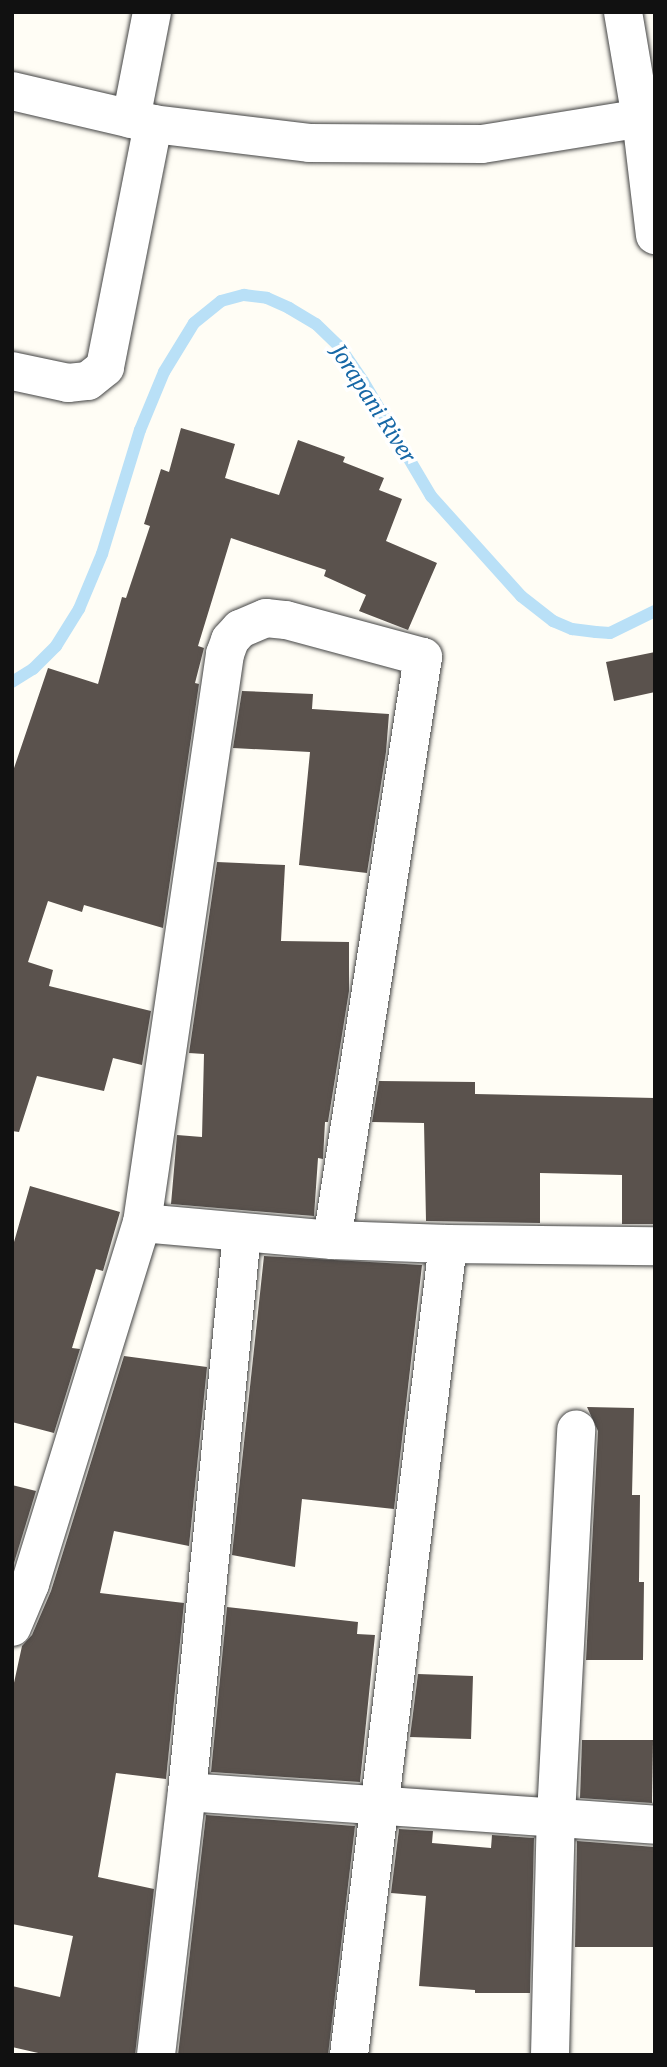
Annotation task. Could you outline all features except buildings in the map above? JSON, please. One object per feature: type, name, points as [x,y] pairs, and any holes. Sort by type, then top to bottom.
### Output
[{"type":"street","points":[[12,371],[68,383],[88,382],[105,367],[142,121],[152,12]]},
{"type":"street","points":[[623,12],[648,117],[655,235]]},
{"type":"street","points":[[12,91],[142,121],[309,143],[482,144],[648,117]]},
{"type":"street","points":[[12,1627],[21,1581],[142,1223],[225,654],[230,640],[240,629],[266,618],[286,620],[423,657],[332,1240]]},
{"type":"street","points":[[142,1223],[332,1240],[655,1246]]},
{"type":"street","points":[[156,2055],[187,1792],[242,1233]]},
{"type":"street","points":[[349,2055],[448,1244]]},
{"type":"street","points":[[550,2055],[556,1816],[576,1430]]},
{"type":"street","points":[[187,1792],[655,1825]]},
{"type":"waterway","name":"Jorapani River","points":[[12,682],[33,669],[56,646],[79,609],[102,554],[140,430],[164,372],[194,323],[221,301],[244,295],[267,298],[289,308],[316,324],[339,346],[363,381],[431,496],[521,596],[553,621],[572,629],[610,633],[655,611]]}]
